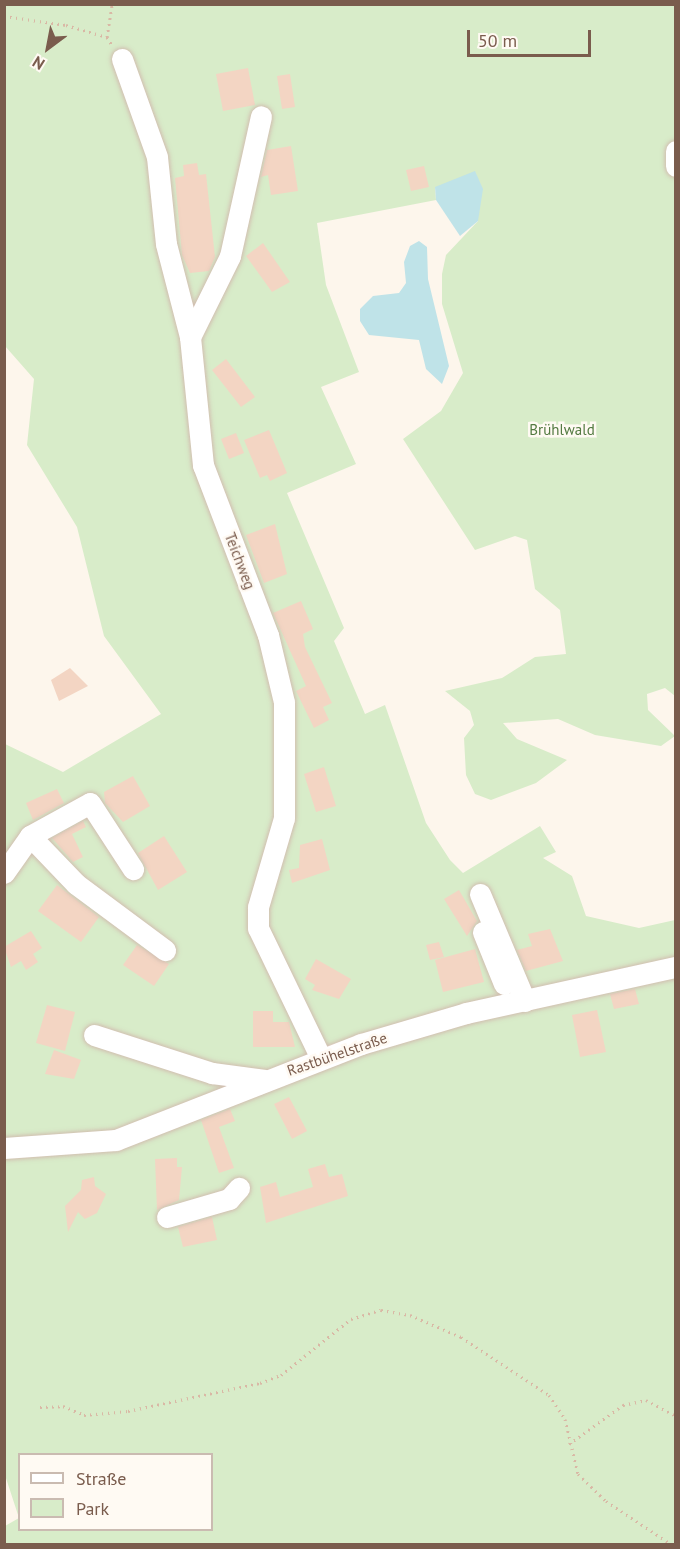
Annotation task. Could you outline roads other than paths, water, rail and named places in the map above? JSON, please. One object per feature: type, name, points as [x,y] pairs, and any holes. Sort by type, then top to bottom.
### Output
[{"type":"street","name":"Teichweg","points":[[122,59],[157,157],[166,244],[190,336],[202,465],[268,634],[284,702],[284,818],[258,906],[258,928],[320,1056]]},
{"type":"street","points":[[190,336],[230,256],[261,116]]},
{"type":"street","points":[[675,151],[675,166]]},
{"type":"street","points":[[4,873],[30,836],[90,803],[133,869]]},
{"type":"street","points":[[30,836],[76,884],[165,950]]},
{"type":"street","points":[[480,894],[519,1002]]},
{"type":"street","points":[[483,932],[519,1002]]},
{"type":"street","name":"Rastbühelstraße","points":[[4,1148],[116,1140],[320,1056],[519,1002],[675,967]]},
{"type":"street","points":[[94,1035],[212,1073],[266,1080]]},
{"type":"street","points":[[167,1216],[229,1199],[239,1188]]},
{"type":"water","points":[[475,171],[483,189],[478,221],[460,236],[436,200],[435,187]]},
{"type":"water","points":[[419,241],[427,247],[428,279],[449,366],[442,384],[426,369],[419,340],[369,335],[360,321],[360,309],[373,296],[399,293],[406,283],[404,262],[410,246]]},
{"type":"park label","name":"Brühlwald","points":[[562,430]]}]
